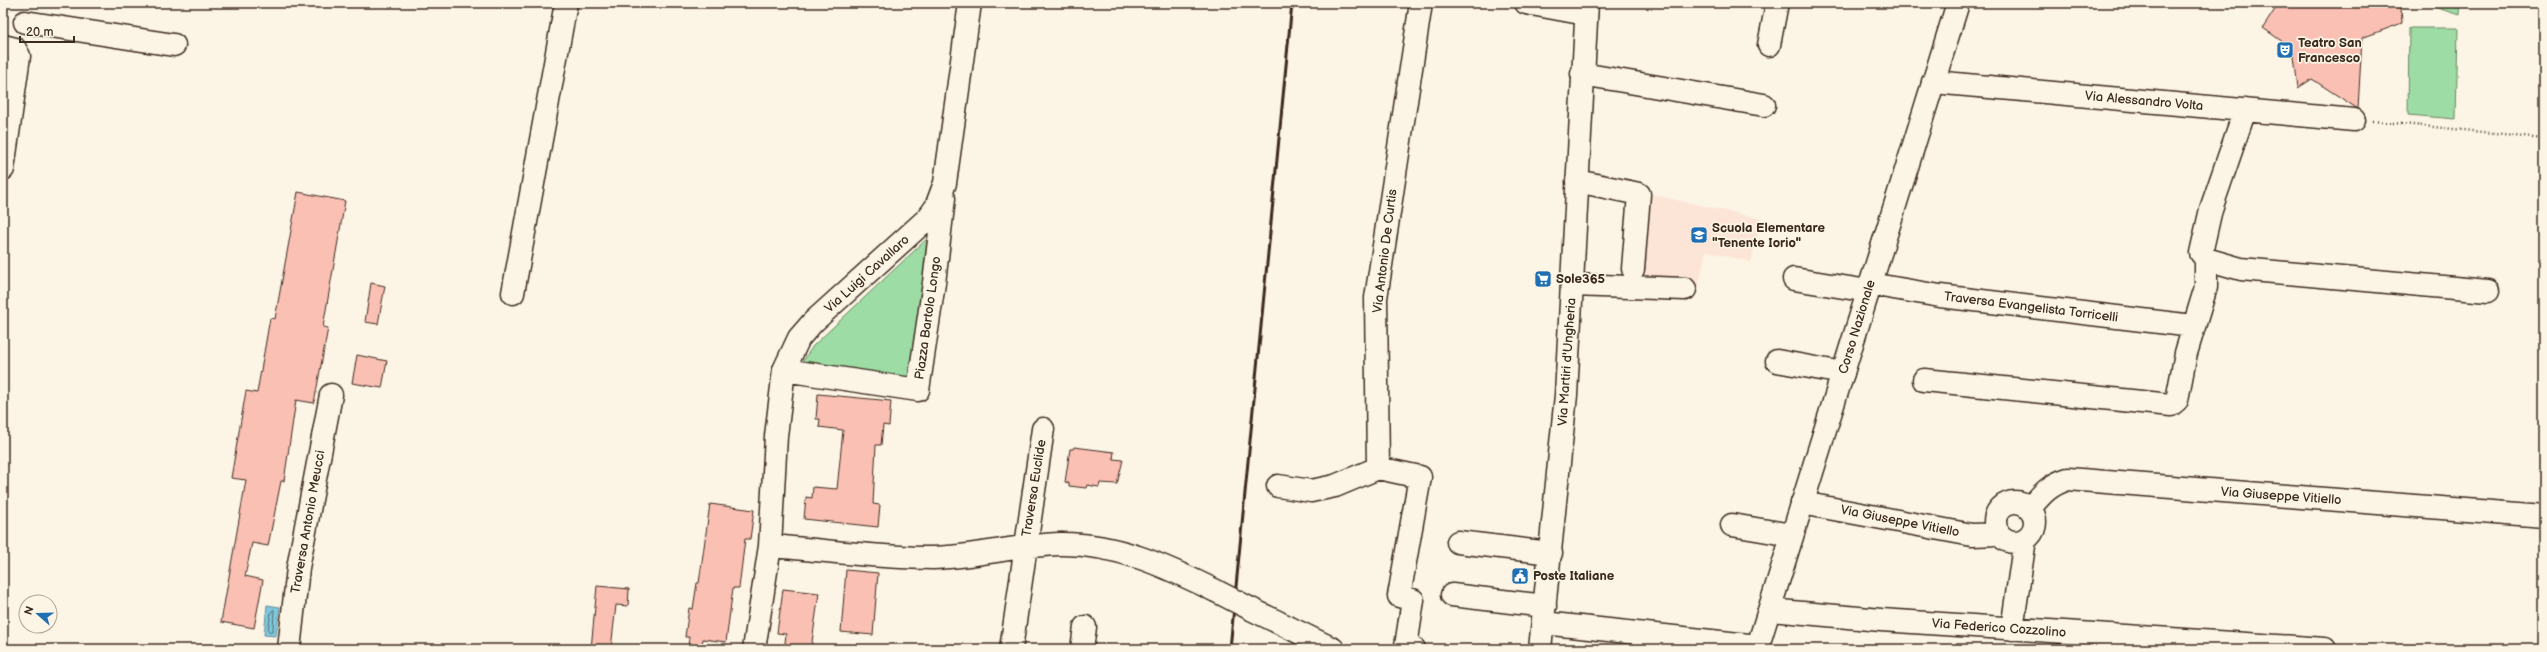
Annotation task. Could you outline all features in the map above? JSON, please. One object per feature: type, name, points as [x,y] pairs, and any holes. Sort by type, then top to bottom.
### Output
[{"type":"street","points":[[513,293],[566,3]]},
{"type":"street","name":"Via Luigi Cavallaro","points":[[754,649],[770,546],[774,500],[776,436],[784,370],[800,338],[813,322],[928,218],[936,207],[945,183],[970,3]]},
{"type":"street","name":"Via Antonio De Curtis","points":[[1378,468],[1376,298],[1421,3]]},
{"type":"street","points":[[1526,3],[1587,8]]},
{"type":"street","points":[[1769,45],[1777,3]]},
{"type":"street","name":"Corso Nazionale","points":[[1757,647],[1770,610],[1957,4]]},
{"type":"street","name":"Via Martiri d'Ungheria","points":[[1540,649],[1566,395],[1582,74],[1587,8]]},
{"type":"street","points":[[3,169],[19,56],[9,48],[22,36],[27,12],[174,45]]},
{"type":"street","points":[[1582,74],[1764,105]]},
{"type":"street","name":"Via Alessandro Volta","points":[[1933,82],[2354,120]]},
{"type":"street","points":[[2245,110],[2211,209],[2201,253],[2206,259],[2241,269],[2488,291]]},
{"type":"street","points":[[1577,181],[1639,194],[1632,269]]},
{"type":"street","name":"Piazza Bartolo Longo","points":[[784,370],[918,390],[934,283],[945,183]]},
{"type":"street","points":[[1646,287],[1652,207]]},
{"type":"street","points":[[1924,380],[2171,404],[2177,400],[2193,326],[2206,287],[2206,259]]},
{"type":"street","name":"Traversa Evangelista Torricelli","points":[[1794,279],[2193,326]]},
{"type":"street","points":[[1572,284],[1686,289]]},
{"type":"street","points":[[1777,361],[1842,373]]},
{"type":"street","name":"Traversa Antonio Meucci","points":[[289,649],[298,568],[331,395]]},
{"type":"street","name":"Traversa Euclide","points":[[1011,649],[1024,547],[1043,429]]},
{"type":"street","points":[[1278,486],[1311,491],[1335,486],[1378,468],[1420,477],[1399,596],[1413,600],[1406,646],[1414,649]]},
{"type":"street","name":"Via Giuseppe Vitiello","points":[[2030,508],[2053,483],[2068,479],[2544,516]]},
{"type":"street","points":[[1999,534],[1994,521],[1999,508],[2011,501],[2018,501],[2030,508],[2035,522],[2030,534],[2025,539],[2012,628]]},
{"type":"street","name":"Via Giuseppe Vitiello","points":[[1802,503],[1972,535],[1999,534],[2008,541],[2025,539]]},
{"type":"street","points":[[1732,524],[1792,535]]},
{"type":"street","points":[[1458,542],[1551,552]]},
{"type":"street","points":[[770,546],[931,558],[963,557],[1024,547],[1070,544],[1115,549],[1153,561],[1333,649]]},
{"type":"street","points":[[1452,595],[1544,614],[1757,647]]},
{"type":"street","name":"Via Federico Cozzolino","points":[[1770,610],[1881,620],[2325,649]]},
{"type":"street","points":[[1082,649],[1085,627]]},
{"type":"path","points":[[2354,120],[2544,138]]},
{"type":"shaded area","name":"Scuola Elementare \"Tenente Iorio\"","points":[[1645,193],[1762,219],[1751,262],[1706,251],[1697,294],[1593,290],[1635,282]]},
{"type":"green space","points":[[2422,3],[2460,3],[2459,15]]},
{"type":"green space","points":[[2409,28],[2458,28],[2456,119],[2408,115]]},
{"type":"green space","points":[[931,235],[911,383],[799,367],[813,346]]},
{"type":"water","points":[[267,605],[280,607],[276,636],[264,635]]},
{"type":"building","points":[[2279,3],[2383,3],[2401,8],[2402,23],[2362,38],[2358,109],[2312,79],[2298,88],[2293,49],[2263,28]]},
{"type":"building","points":[[298,192],[345,201],[323,327],[328,328],[314,403],[296,400],[284,481],[281,481],[268,546],[252,543],[245,576],[263,580],[254,628],[221,622],[246,480],[231,478],[246,391],[257,393],[270,318],[275,319]]},
{"type":"building","points":[[371,283],[385,286],[378,324],[365,322]]},
{"type":"building","points":[[357,355],[387,361],[382,388],[352,383]]},
{"type":"building","points":[[818,394],[891,401],[889,426],[883,425],[881,445],[876,445],[873,504],[880,505],[878,527],[804,519],[806,497],[812,498],[813,487],[837,489],[843,430],[819,427],[820,419],[816,419]]},
{"type":"building","points":[[1074,447],[1114,452],[1113,459],[1123,460],[1117,484],[1100,483],[1099,487],[1087,485],[1086,488],[1069,486],[1069,483],[1065,482],[1070,449],[1073,449]]},
{"type":"building","points":[[710,504],[754,510],[750,539],[745,539],[739,588],[733,588],[726,642],[703,639],[701,649],[688,649],[689,637],[685,637],[689,608],[693,609],[697,583],[699,583]]},
{"type":"building","points":[[846,570],[878,573],[873,635],[841,632]]},
{"type":"building","points":[[597,586],[629,589],[628,606],[616,605],[611,649],[591,649]]},
{"type":"building","points":[[783,589],[819,593],[811,649],[787,646],[785,643],[786,634],[777,633]]},
{"type":"railway","points":[[1230,649],[1292,3]]},
{"type":"place","name":"Teatro San Francesco","points":[[2285,50]]},
{"type":"place","name":"Scuola Elementare \"Tenente Iorio\"","points":[[1699,235]]},
{"type":"place","name":"Sole365","points":[[1543,279]]},
{"type":"place","name":"Poste Italiane","points":[[1520,576]]}]
